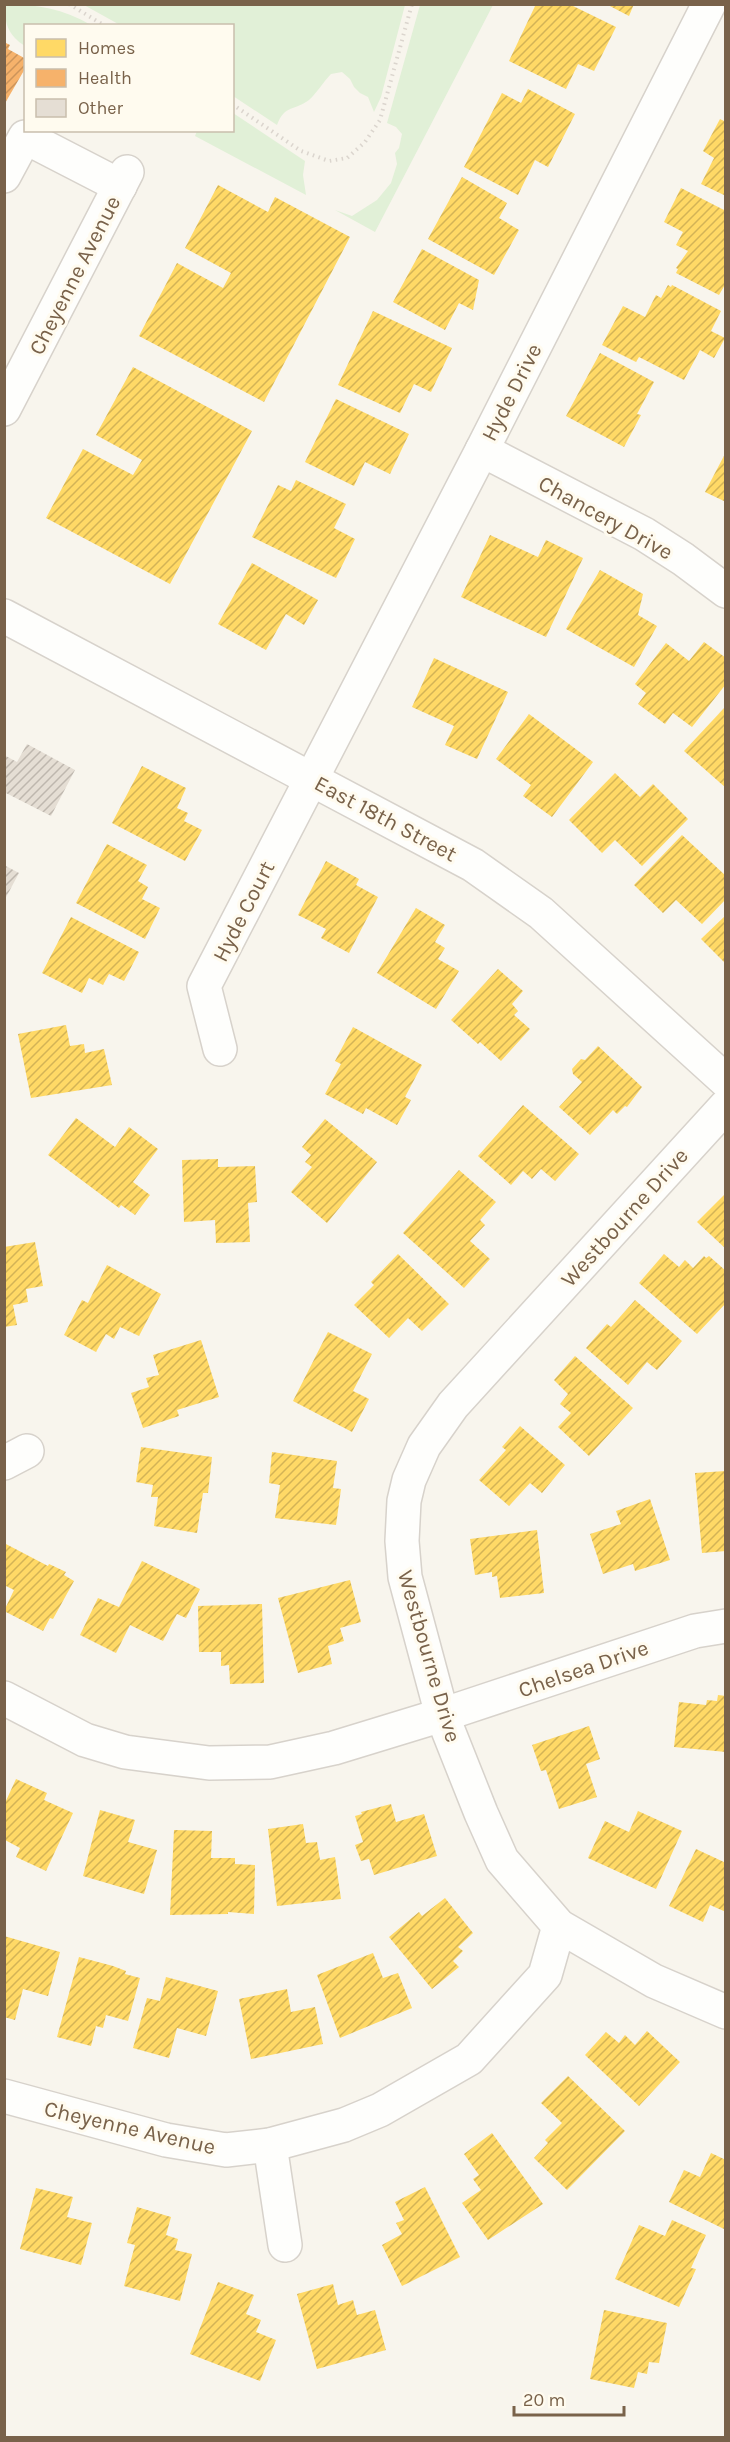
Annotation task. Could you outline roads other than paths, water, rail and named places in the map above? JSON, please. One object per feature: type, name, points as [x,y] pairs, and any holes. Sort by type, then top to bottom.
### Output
[{"type":"street","name":"Hyde Drive","points":[[311,778],[482,450],[709,4]]},
{"type":"street","name":"Cheyenne Avenue","points":[[4,176],[25,136],[123,179],[7,397]]},
{"type":"street","name":"Chancery Drive","points":[[482,450],[644,534],[726,591]]},
{"type":"street","name":"East 18th Street","points":[[4,616],[473,865],[541,913],[726,1081]]},
{"type":"street","name":"Hyde Court","points":[[220,1049],[204,986],[311,778]]},
{"type":"street","name":"Westbourne Drive","points":[[726,1106],[453,1405],[424,1446],[410,1480],[404,1501],[402,1541],[405,1577],[442,1715],[502,1860],[559,1926],[654,1981],[726,2012]]},
{"type":"street","name":"Chelsea Drive","points":[[4,1698],[85,1740],[125,1752],[209,1763],[270,1762],[334,1748],[442,1715],[695,1630],[726,1626]]},
{"type":"street","name":"Cheyenne Avenue","points":[[4,2096],[166,2140],[226,2150],[270,2145],[344,2125],[380,2110],[468,2059],[545,1975],[559,1926]]},
{"type":"street","points":[[270,2145],[285,2245]]}]
